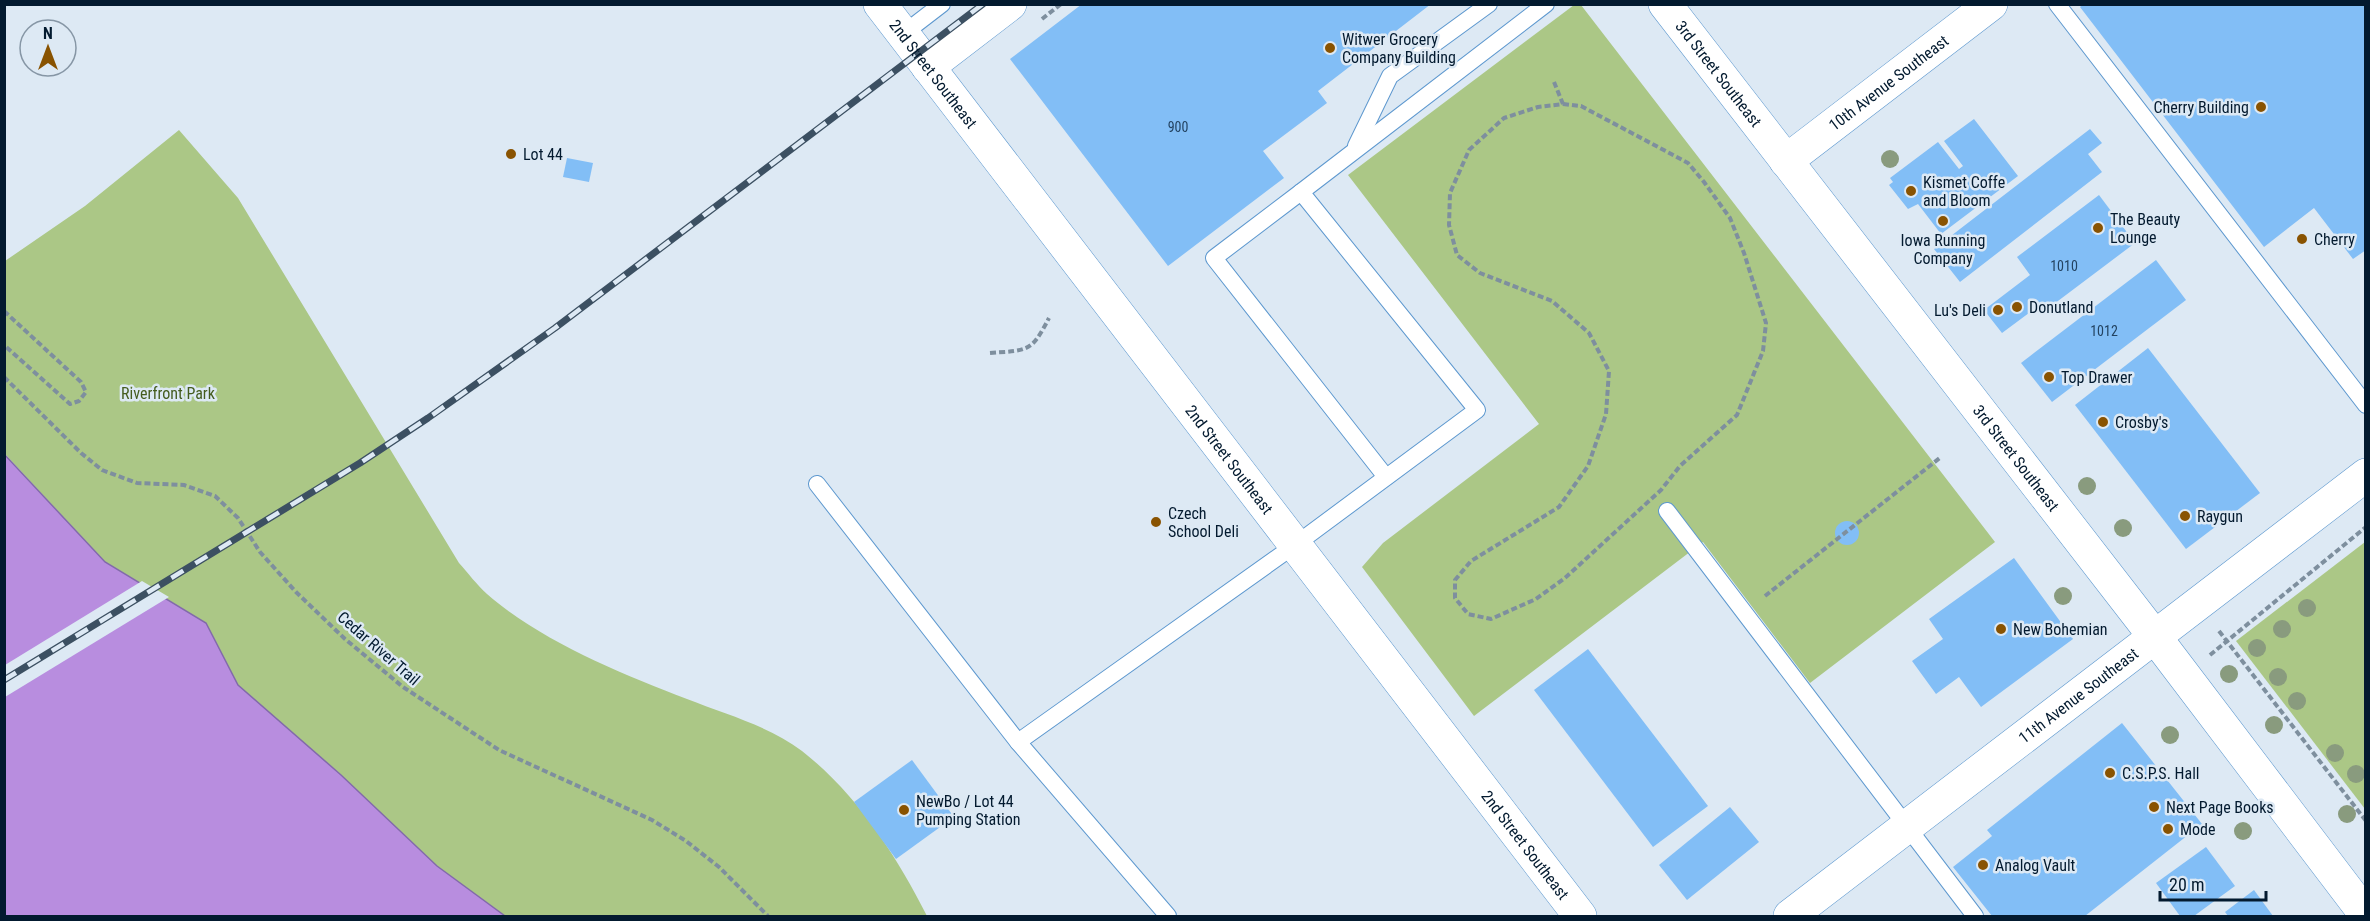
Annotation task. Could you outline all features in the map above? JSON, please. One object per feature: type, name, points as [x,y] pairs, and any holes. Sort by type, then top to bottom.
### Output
[{"type":"street","name":"2nd Street Southeast","points":[[880,4],[1580,916]]},
{"type":"street","points":[[928,68],[1010,4]]},
{"type":"street","name":"3rd Street Southeast","points":[[1665,4],[2155,637],[2366,915]]},
{"type":"street","name":"10th Avenue Southeast","points":[[1786,161],[1991,4]]},
{"type":"street","name":"11th Avenue Southeast","points":[[1790,916],[2366,475]]},
{"type":"lane","points":[[903,34],[942,4]]},
{"type":"lane","points":[[1354,150],[1390,76],[1489,4]]},
{"type":"lane","points":[[1386,477],[1214,258],[1546,4]]},
{"type":"lane","points":[[2057,4],[2366,405]]},
{"type":"lane","points":[[1018,742],[1295,545],[1477,410],[1301,192]]},
{"type":"lane","points":[[817,484],[1018,742],[1168,916]]},
{"type":"lane","points":[[1667,511],[1975,916]]},
{"type":"path","points":[[1554,82],[1563,104]]},
{"type":"path","points":[[1563,104],[1581,106],[1688,164],[1704,182],[1730,218],[1744,253],[1766,323],[1763,351],[1737,415],[1680,466],[1661,490],[1565,578],[1536,599],[1491,619],[1468,614],[1455,598],[1455,580],[1471,561],[1558,507],[1588,466],[1606,414],[1609,371],[1589,333],[1552,301],[1480,273],[1457,255],[1449,225],[1450,193],[1469,150],[1504,118],[1538,108],[1563,104]]},
{"type":"path","points":[[4,311],[81,382],[86,392],[79,401],[70,404],[4,345]]},
{"type":"path","points":[[990,352],[1021,350],[1036,343],[1049,318]]},
{"type":"path","name":"Cedar River Trail","points":[[4,377],[81,453],[102,470],[137,483],[184,485],[215,496],[238,518],[260,552],[296,592],[345,639],[403,687],[466,731],[499,750],[559,780],[621,805],[686,842],[719,867],[768,916]]},
{"type":"path","points":[[1744,613],[1941,457]]},
{"type":"path","points":[[2205,659],[2366,527]]},
{"type":"path","points":[[2217,628],[2366,821]]},
{"type":"green space","points":[[1574,5],[1581,5],[1995,542],[1810,683],[1703,542],[1474,716],[1362,567],[1383,543],[1539,424],[1348,175]]},
{"type":"green space","name":"Riverfront Park","points":[[179,130],[238,198],[459,563],[480,587],[508,611],[556,641],[635,678],[746,721],[775,734],[802,751],[822,768],[858,806],[888,848],[927,916],[505,916],[437,866],[341,775],[238,685],[206,623],[105,562],[5,454],[5,261],[85,206]]},
{"type":"green space","points":[[2365,542],[2365,809],[2236,641]]},
{"type":"shaded area","points":[[4,454],[105,562],[206,623],[238,685],[341,775],[437,866],[505,916],[5,916]]},
{"type":"pier","points":[[142,581],[169,597],[5,697],[5,665]]},
{"type":"building","points":[[1082,4],[1431,4],[1318,91],[1327,103],[1263,151],[1284,178],[1168,266],[1010,59]]},
{"type":"building","name":"Cherry Building","points":[[2083,4],[2366,4],[2366,250],[2353,259],[2314,208],[2264,247],[2080,7]]},
{"type":"building","points":[[1974,119],[2018,176],[1941,234],[1918,204],[1908,209],[1889,185],[1893,182],[1890,178],[1938,142],[1959,169],[1963,166],[1944,141]]},
{"type":"building","points":[[2090,129],[2102,143],[2088,154],[2102,172],[1960,282],[1934,249]]},
{"type":"building","points":[[567,158],[593,163],[589,182],[563,177]]},
{"type":"building","points":[[2099,195],[2135,243],[2046,310],[2041,304],[2002,333],[1984,310],[2030,275],[2017,257]]},
{"type":"building","points":[[2156,260],[2186,300],[2052,402],[2021,363]]},
{"type":"building","points":[[2148,348],[2260,493],[2186,549],[2075,405]]},
{"type":"building","points":[[1847,521],[1856,524],[1859,533],[1856,542],[1847,545],[1838,542],[1835,533],[1838,524]]},
{"type":"building","name":"New Bohemian","points":[[2014,558],[2073,639],[1981,707],[1959,677],[1936,694],[1912,661],[1943,639],[1929,619]]},
{"type":"building","points":[[1588,649],[1708,806],[1653,847],[1534,690]]},
{"type":"building","name":"C.S.P.S. Hall","points":[[2122,723],[2202,824],[2085,916],[1992,916],[1953,867],[1992,836],[1987,830]]},
{"type":"building","name":"NewBo / Lot 44 Pumping Station","points":[[912,760],[954,817],[896,859],[854,802]]},
{"type":"building","points":[[1730,807],[1759,842],[1687,900],[1659,865]]},
{"type":"building","points":[[2206,847],[2235,886],[2194,916],[2180,916],[2156,883]]},
{"type":"building","points":[[2254,890],[2273,916],[2228,916],[2225,912]]},
{"type":"railway","points":[[4,680],[360,463],[428,418],[555,328],[983,4]]},
{"type":"place","name":"Witwer Grocery Company Building","points":[[1330,48]]},
{"type":"place","name":"Cherry Building","points":[[2261,107]]},
{"type":"place","name":"Lot 44","points":[[511,154]]},
{"type":"place","name":"Kismet Coffe and Bloom","points":[[1911,191]]},
{"type":"place","name":"Iowa Running Company","points":[[1943,221]]},
{"type":"place","name":"The Beauty Lounge","points":[[2098,228]]},
{"type":"place","name":"Cherry","points":[[2302,239]]},
{"type":"place","name":"Donutland","points":[[2017,307]]},
{"type":"place","name":"Lu's Deli","points":[[1998,310]]},
{"type":"place","name":"Top Drawer","points":[[2049,377]]},
{"type":"place","name":"Crosby's","points":[[2103,422]]},
{"type":"place","name":"Raygun","points":[[2185,516]]},
{"type":"place","name":"Czech School Deli","points":[[1156,522]]},
{"type":"place","name":"New Bohemian","points":[[2001,629]]},
{"type":"place","name":"C.S.P.S. Hall","points":[[2110,773]]},
{"type":"place","name":"Next Page Books","points":[[2154,807]]},
{"type":"place","name":"NewBo / Lot 44 Pumping Station","points":[[904,810]]},
{"type":"place","name":"Mode","points":[[2168,829]]},
{"type":"place","name":"Analog Vault","points":[[1983,865]]}]
